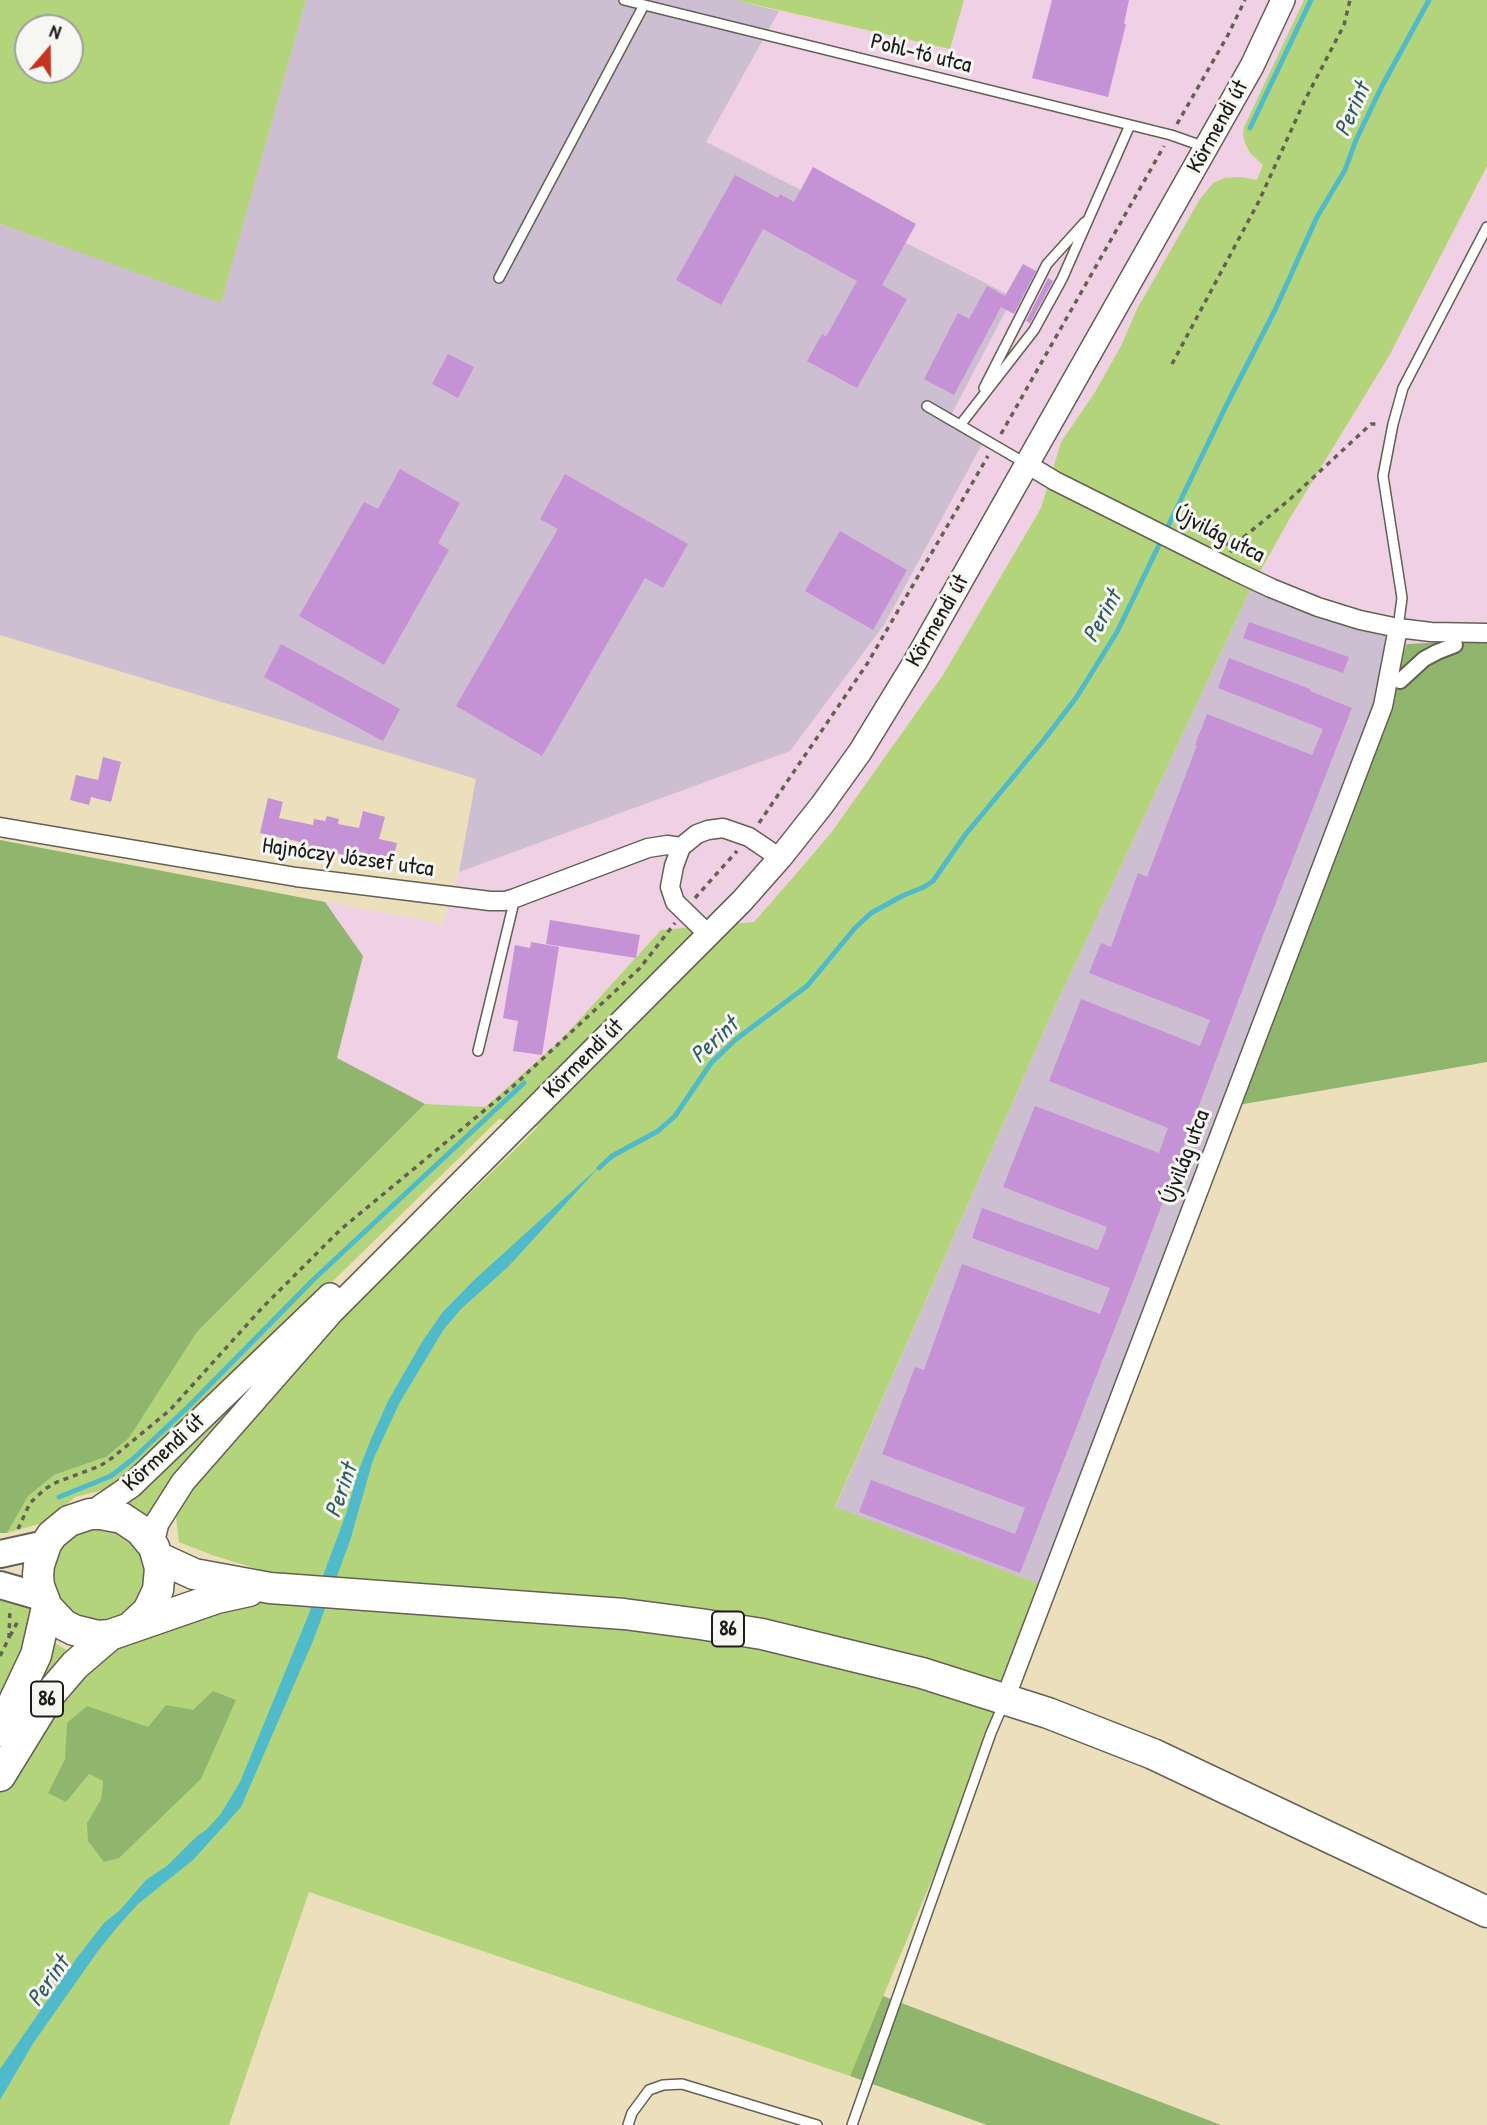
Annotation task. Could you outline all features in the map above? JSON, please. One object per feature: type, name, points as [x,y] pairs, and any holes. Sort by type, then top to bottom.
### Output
[{"type":"main road","name":"86","points":[[0,1776],[51,1693],[75,1665],[148,1611],[158,1590],[160,1568],[155,1552],[141,1530],[122,1518],[90,1514]]},
{"type":"main road","points":[[0,1554],[46,1544],[52,1535],[69,1521],[90,1514]]},
{"type":"main road","name":"86","points":[[0,1731],[36,1655],[45,1602],[38,1575],[46,1544]]},
{"type":"main road","name":"86","points":[[155,1552],[194,1574],[270,1588],[624,1614],[762,1634],[896,1666],[969,1687],[1090,1729],[1179,1766],[1487,1912]]},
{"type":"main road","points":[[0,1585],[45,1602]]},
{"type":"main road","name":"86","points":[[45,1602],[64,1625],[98,1636],[217,1598],[270,1588]]},
{"type":"street","name":"Körmendi út","points":[[155,1552],[153,1539],[157,1523],[175,1494],[332,1312],[709,935],[780,858],[836,786],[889,706],[1027,464],[1252,66],[1283,0]]},
{"type":"street","name":"Újvilág utca","points":[[1027,464],[1055,481],[1271,588],[1318,607],[1398,628],[1431,632],[1487,633]]},
{"type":"street","name":"Újvilág utca","points":[[1005,1699],[1383,706],[1398,628]]},
{"type":"street","points":[[1400,681],[1424,659],[1455,645]]},
{"type":"street","name":"Hajnóczy József utca","points":[[0,827],[296,877],[505,901],[648,848],[667,845],[681,847]]},
{"type":"street","points":[[709,935],[675,902],[670,887],[681,847],[697,834],[723,828],[749,837],[780,858]]},
{"type":"street","name":"Körmendi út","points":[[90,1514],[131,1486],[341,1285],[482,1160]]},
{"type":"lane","name":"Pohl-tó utca","points":[[624,0],[1171,135],[1206,148]]},
{"type":"lane","points":[[499,278],[644,5]]},
{"type":"lane","points":[[961,424],[1034,330],[1062,279],[1130,125]]},
{"type":"lane","points":[[973,409],[1047,264],[1090,215]]},
{"type":"lane","points":[[1398,628],[1402,598],[1383,476],[1393,424],[1403,388],[1487,227]]},
{"type":"lane","points":[[927,406],[1027,464]]},
{"type":"lane","points":[[478,1051],[515,898]]},
{"type":"lane","points":[[852,2125],[1005,1699]]},
{"type":"lane","points":[[628,2125],[632,2113],[649,2090],[663,2085],[682,2084],[817,2125]]},
{"type":"path","points":[[1172,364],[1259,201],[1304,102],[1344,25],[1350,0]]},
{"type":"path","points":[[1229,554],[1245,536],[1289,500],[1371,424]]},
{"type":"path","points":[[1222,545],[1245,536]]},
{"type":"shaded area","points":[[306,0],[735,0],[779,11],[706,142],[1013,297],[949,419],[987,435],[884,625],[790,751],[459,872],[476,779],[0,635],[0,224],[221,302]]},
{"type":"shaded area","points":[[964,0],[1304,0],[1244,127],[1245,143],[1250,153],[1263,165],[1257,180],[1200,199],[1137,309],[1121,346],[1095,392],[1061,442],[1041,508],[943,675],[831,833],[754,922],[661,930],[560,1041],[485,1107],[425,1104],[337,1058],[363,956],[325,902],[443,924],[459,872],[790,751],[884,625],[987,435],[949,419],[1012,297],[706,142],[779,11],[949,49]]},
{"type":"shaded area","points":[[1487,166],[1487,640],[1407,644],[1251,588],[1290,518],[1389,356]]},
{"type":"shaded area","points":[[1251,588],[1407,644],[1053,1589],[835,1508],[1047,1024]]},
{"type":"green space","points":[[0,0],[306,0],[221,303],[0,224]]},
{"type":"green space","points":[[735,0],[964,0],[950,49]]},
{"type":"green space","points":[[1304,0],[1487,0],[1487,166],[1389,356],[1290,518],[1251,588],[1047,1024],[835,1507],[1053,1589],[850,2076],[309,1892],[229,2125],[0,2125],[0,1792],[11,1768],[82,1666],[273,1574],[179,1542],[176,1517],[209,1465],[296,1363],[538,1127],[499,1119],[249,1363],[118,1486],[75,1497],[46,1522],[7,1533],[27,1496],[54,1475],[106,1457],[129,1438],[197,1332],[425,1104],[485,1107],[560,1041],[661,930],[754,922],[831,833],[943,675],[1041,508],[1061,442],[1095,392],[1121,346],[1137,309],[1200,199],[1213,183],[1224,178],[1257,180],[1263,165],[1250,153],[1245,143],[1244,127]],"holes":[[[193,1710],[87,1823],[101,1799],[103,1781],[89,1774],[48,1793],[65,1759]]]},
{"type":"green space","points":[[1487,640],[1487,1062],[1238,1105],[1407,644]]},
{"type":"green space","points":[[0,840],[325,902],[363,956],[337,1058],[425,1104],[197,1332],[129,1438],[106,1457],[54,1475],[28,1496],[7,1533],[0,1533]]},
{"type":"green space","points":[[243,1392],[245,1395],[197,1450],[149,1514],[126,1504]]},
{"type":"green space","points":[[94,1524],[134,1538],[150,1575],[134,1613],[88,1626],[50,1595],[57,1544]]},
{"type":"green space","points":[[0,1585],[21,1592],[39,1619],[0,1715]]},
{"type":"green space","points":[[51,1641],[72,1653],[35,1704],[38,1673]]},
{"type":"green space","points":[[213,1691],[236,1700],[201,1779],[119,1858],[104,1862],[88,1841],[87,1823],[101,1799],[103,1781],[89,1774],[66,1802],[48,1793],[65,1759],[67,1723],[87,1706],[148,1727],[166,1705],[193,1710]]},
{"type":"green space","points":[[883,1996],[1221,2125],[987,2125],[850,2076]]},
{"type":"water","points":[[601,1165],[508,1267],[461,1309],[444,1329],[400,1402],[373,1460],[350,1541],[313,1641],[241,1807],[193,1860],[138,1904],[119,1925],[34,2042],[0,2100],[0,2069],[76,1959],[104,1923],[120,1910],[146,1880],[168,1865],[220,1815],[240,1782],[308,1616],[371,1439],[388,1401],[422,1342],[442,1313],[473,1281]]},
{"type":"building","points":[[1052,0],[1129,0],[1126,24],[1108,97],[1032,78]]},
{"type":"building","points":[[813,167],[916,224],[882,285],[907,299],[857,388],[807,361],[822,334],[826,337],[857,281],[763,229],[721,305],[676,280],[735,175],[778,198],[780,194],[794,202]]},
{"type":"building","points":[[1023,264],[1036,271],[1014,314],[1001,307],[954,395],[924,379],[958,313],[969,319],[987,286],[1005,296]]},
{"type":"building","points":[[1048,278],[1053,281],[1030,323],[1026,321]]},
{"type":"building","points":[[448,354],[474,367],[458,398],[432,384]]},
{"type":"building","points":[[400,469],[460,503],[438,543],[449,550],[384,665],[299,616],[364,502],[378,509]]},
{"type":"building","points":[[565,474],[688,544],[663,588],[645,578],[542,756],[456,706],[558,529],[540,519]]},
{"type":"building","points":[[840,531],[907,570],[873,630],[805,591]]},
{"type":"building","points":[[1249,622],[1349,657],[1343,673],[1243,638]]},
{"type":"building","points":[[281,644],[400,709],[383,741],[264,677]]},
{"type":"building","points":[[1229,658],[1352,708],[1020,1573],[859,1512],[871,1480],[1015,1534],[1025,1508],[882,1454],[915,1367],[924,1370],[962,1264],[1100,1314],[1110,1288],[972,1238],[982,1208],[1098,1250],[1107,1227],[1003,1187],[1035,1106],[1159,1153],[1168,1128],[1049,1081],[1081,999],[1200,1046],[1210,1020],[1089,973],[1101,943],[1111,947],[1138,873],[1147,877],[1207,714],[1312,755],[1323,729],[1218,688]]},
{"type":"building","points":[[103,757],[121,762],[111,802],[91,797],[89,805],[70,800],[76,775],[98,780]]},
{"type":"building","points":[[268,798],[283,802],[279,818],[313,825],[314,819],[325,821],[327,816],[339,819],[338,824],[359,828],[363,811],[385,817],[379,839],[397,843],[391,867],[332,852],[330,862],[317,859],[318,854],[307,852],[309,844],[260,833]]},
{"type":"building","points":[[550,920],[640,935],[636,958],[546,944]]},
{"type":"building","points":[[531,942],[559,947],[542,1055],[513,1051],[518,1021],[503,1018],[515,945],[530,948]]},
{"type":"waterway","points":[[1250,128],[1311,0]]},
{"type":"waterway","name":"Perint","points":[[599,1168],[612,1156],[658,1131],[675,1116],[711,1063],[735,1040],[807,986],[855,928],[871,913],[933,881],[965,835],[1076,698],[1117,632],[1275,310],[1317,217],[1345,170],[1382,86],[1429,0]]},
{"type":"waterway","points":[[59,1497],[111,1476],[133,1459],[314,1279],[524,1083]]}]
